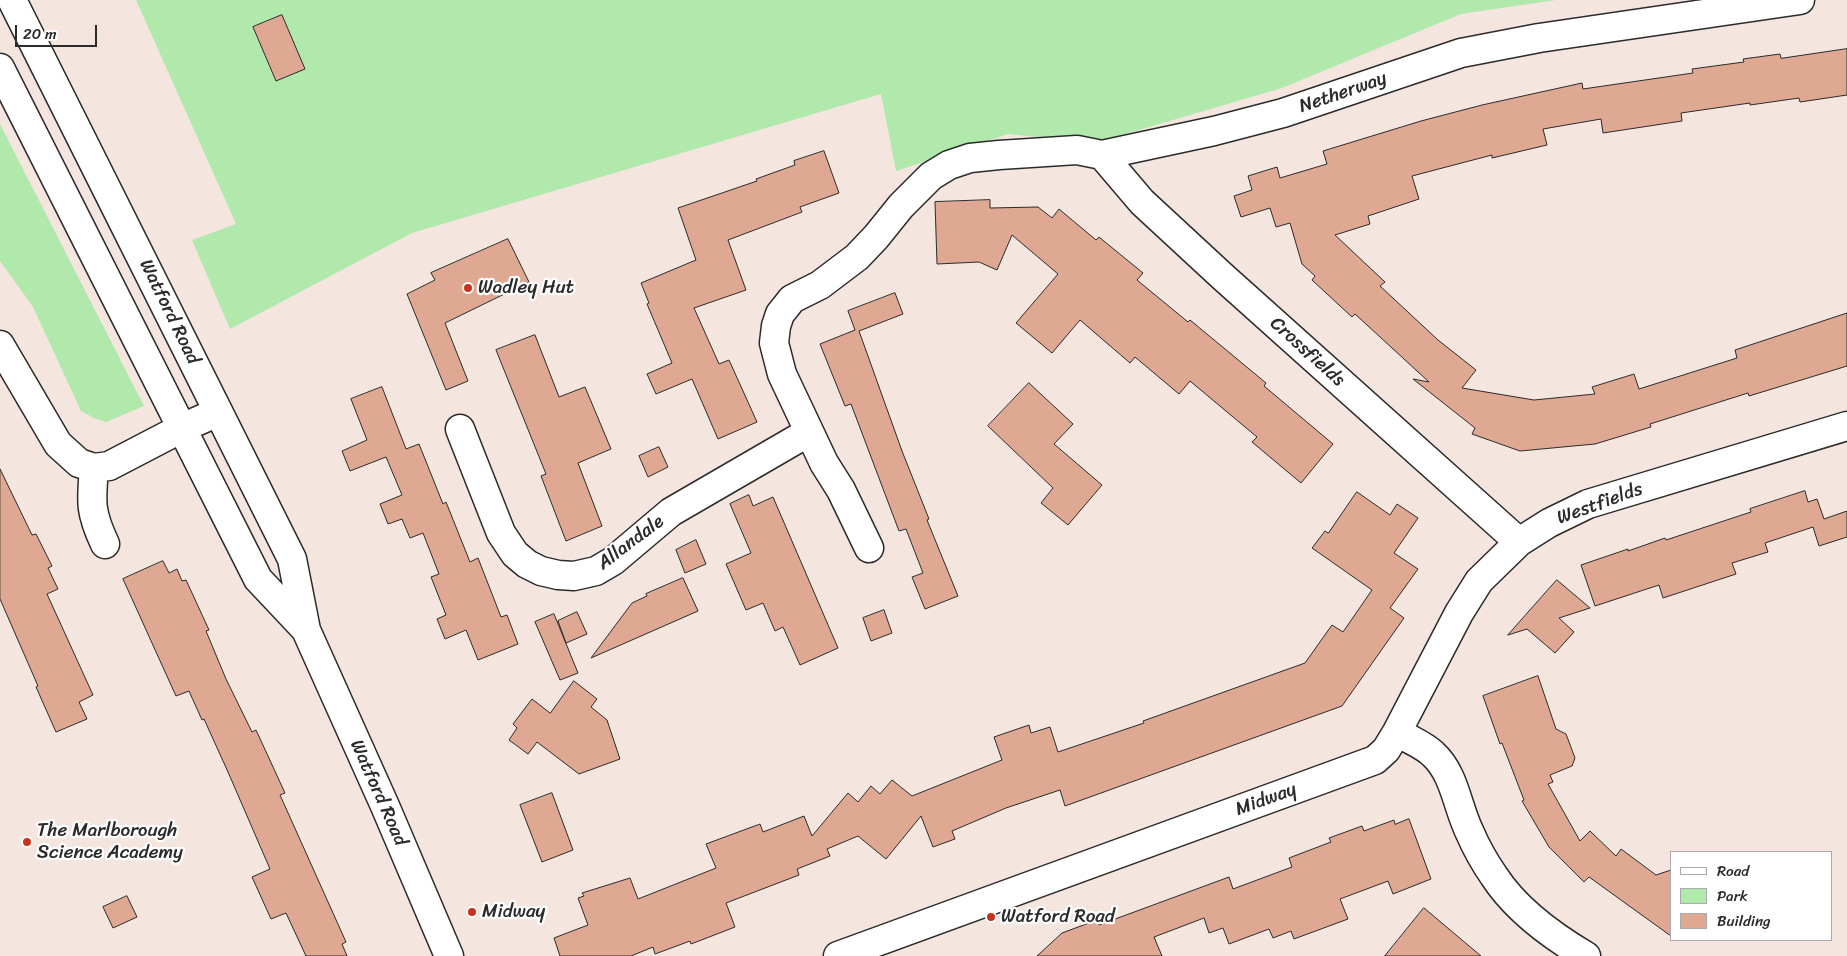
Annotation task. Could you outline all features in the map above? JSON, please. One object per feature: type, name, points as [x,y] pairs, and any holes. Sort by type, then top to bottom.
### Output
[{"type":"street","name":"Watford Road","points":[[12,0],[169,310],[292,559],[306,630],[385,806],[449,956]]},
{"type":"street","name":"Netherway","points":[[809,432],[782,374],[774,343],[780,314],[792,299],[820,285],[857,257],[931,176],[949,166],[970,158],[1077,150],[1102,155],[1214,131],[1283,113],[1461,53],[1540,38],[1800,0]]},
{"type":"street","name":"Watford Road","points":[[0,68],[258,579],[306,630]]},
{"type":"street","name":"Crossfields","points":[[1102,155],[1142,202],[1519,542]]},
{"type":"street","points":[[0,345],[58,444],[79,463],[94,468],[109,466],[182,428],[218,412]]},
{"type":"street","name":"Westfields","points":[[1397,732],[1459,612],[1479,581],[1519,542],[1549,523],[1588,504],[1847,426]]},
{"type":"street","name":"Allandale","points":[[460,428],[501,533],[516,554],[527,564],[541,571],[574,576],[596,571],[613,561],[671,512],[809,432]]},
{"type":"street","points":[[809,432],[824,463],[841,490],[869,548]]},
{"type":"street","points":[[94,468],[91,503],[95,522],[105,544]]},
{"type":"street","points":[[1397,732],[1432,752],[1441,763],[1451,782],[1469,832],[1494,877],[1512,898],[1550,933],[1583,955]]},
{"type":"street","name":"Midway","points":[[838,956],[1362,766],[1375,760],[1386,750],[1397,732]]},
{"type":"green space","points":[[136,0],[1556,0],[1461,14],[1282,88],[1095,143],[1008,134],[896,171],[881,94],[412,233],[230,329],[192,240],[236,224]]},
{"type":"green space","points":[[0,124],[144,406],[106,422],[81,411],[33,307],[0,261]]},
{"type":"building","points":[[282,15],[305,69],[276,81],[253,27]]},
{"type":"building","points":[[1847,49],[1847,95],[1800,102],[1799,98],[1750,105],[1750,103],[1681,113],[1682,121],[1603,133],[1601,119],[1543,129],[1547,145],[1492,158],[1492,155],[1412,176],[1419,199],[1368,216],[1370,224],[1335,235],[1385,282],[1380,286],[1438,340],[1476,370],[1462,388],[1534,400],[1595,394],[1592,387],[1634,374],[1639,389],[1737,358],[1735,350],[1847,313],[1847,366],[1749,396],[1748,393],[1650,424],[1651,427],[1595,444],[1520,451],[1472,434],[1475,428],[1413,379],[1429,382],[1355,314],[1352,317],[1312,280],[1315,276],[1302,264],[1290,223],[1276,227],[1270,208],[1241,217],[1234,196],[1252,190],[1248,176],[1277,167],[1280,178],[1327,164],[1323,151],[1421,121],[1482,105],[1582,83],[1583,89],[1693,73],[1692,69],[1744,62],[1743,59],[1780,54],[1781,58]]},
{"type":"building","points":[[824,151],[839,193],[800,207],[802,212],[728,240],[746,290],[694,308],[719,364],[729,360],[757,422],[718,439],[692,379],[656,394],[647,374],[672,363],[647,304],[649,303],[641,283],[696,260],[678,208],[757,181],[756,179],[795,165],[794,161]]},
{"type":"building","points":[[990,200],[990,208],[1038,207],[1052,218],[1059,209],[1096,240],[1099,237],[1143,273],[1137,280],[1188,322],[1190,320],[1266,383],[1264,386],[1333,444],[1301,483],[1252,442],[1257,437],[1190,381],[1179,394],[1135,357],[1130,363],[1080,320],[1052,353],[1016,323],[1058,274],[1012,235],[997,270],[979,262],[937,264],[935,202]]},
{"type":"building","name":"Wadley Hut","points":[[508,239],[529,282],[445,323],[468,381],[446,390],[407,294],[435,280],[431,273]]},
{"type":"building","points":[[895,293],[903,314],[859,331],[902,451],[929,519],[927,520],[958,596],[925,609],[912,577],[923,573],[906,529],[899,531],[851,404],[845,406],[820,344],[855,330],[848,311]]},
{"type":"building","points":[[535,335],[559,397],[585,387],[611,449],[578,463],[602,526],[566,541],[541,476],[546,474],[496,350]]},
{"type":"building","points":[[1029,383],[1073,424],[1054,444],[1102,485],[1068,525],[1041,503],[1053,488],[988,426]]},
{"type":"building","points":[[382,387],[406,449],[419,444],[443,504],[446,502],[470,562],[478,558],[501,617],[507,615],[518,644],[478,660],[466,630],[445,639],[437,619],[446,615],[431,577],[439,574],[423,533],[410,538],[402,519],[388,524],[380,504],[402,495],[386,457],[350,471],[342,451],[367,440],[351,399]]},
{"type":"building","points":[[659,447],[668,467],[648,477],[639,456]]},
{"type":"building","points":[[0,469],[32,535],[36,534],[52,566],[48,568],[58,589],[47,594],[93,695],[79,702],[87,719],[56,732],[0,599]]},
{"type":"building","points":[[1805,491],[1808,502],[1817,499],[1824,519],[1847,511],[1847,537],[1819,546],[1813,527],[1765,543],[1768,552],[1732,563],[1736,574],[1663,598],[1659,585],[1595,606],[1581,565],[1751,512],[1750,509]]},
{"type":"building","points":[[1357,492],[1390,515],[1397,504],[1418,518],[1394,553],[1418,569],[1390,608],[1404,618],[1342,706],[1065,806],[1060,790],[1006,808],[952,831],[955,839],[933,847],[921,816],[886,859],[858,836],[827,849],[830,856],[797,869],[799,875],[726,903],[735,927],[691,944],[690,941],[655,954],[653,947],[631,956],[560,956],[554,938],[588,925],[578,898],[584,896],[582,893],[630,878],[638,899],[716,868],[706,844],[760,824],[763,832],[804,816],[812,836],[848,793],[858,802],[871,786],[880,794],[892,780],[912,796],[1002,760],[994,737],[1029,725],[1031,733],[1050,727],[1058,752],[1144,723],[1143,721],[1305,663],[1332,625],[1343,632],[1372,590],[1312,548],[1325,531],[1328,533]]},
{"type":"building","points":[[749,495],[753,506],[773,497],[838,648],[800,665],[783,627],[775,631],[763,603],[746,610],[726,564],[751,553],[730,504]]},
{"type":"building","points":[[696,540],[706,564],[685,573],[676,550]]},
{"type":"building","points":[[163,561],[169,573],[177,569],[182,581],[186,580],[209,630],[206,631],[226,679],[252,732],[256,730],[285,793],[280,795],[346,942],[342,944],[347,956],[306,956],[286,913],[271,919],[252,877],[270,869],[228,772],[189,691],[176,696],[123,579]]},
{"type":"building","points":[[683,578],[698,611],[591,658],[632,603],[647,596],[646,594]]},
{"type":"building","points":[[1557,580],[1590,608],[1559,618],[1574,632],[1555,653],[1527,629],[1508,635]]},
{"type":"building","points":[[884,610],[892,633],[871,641],[863,618]]},
{"type":"building","points":[[577,612],[587,634],[566,643],[558,621]]},
{"type":"building","points":[[554,614],[578,673],[560,680],[535,622]]},
{"type":"building","points":[[1538,676],[1556,729],[1566,734],[1575,758],[1572,766],[1550,775],[1553,782],[1548,784],[1580,841],[1590,831],[1616,856],[1621,849],[1656,875],[1670,870],[1670,935],[1589,877],[1584,882],[1549,847],[1522,801],[1524,800],[1502,743],[1500,744],[1483,696]]},
{"type":"building","points":[[574,681],[597,699],[591,707],[607,720],[620,759],[579,774],[537,742],[528,754],[509,740],[517,728],[513,724],[532,699],[550,713]]},
{"type":"building","points":[[552,793],[573,850],[542,862],[520,805]]},
{"type":"building","points":[[1409,819],[1431,879],[1393,894],[1388,881],[1340,899],[1348,919],[1294,939],[1291,931],[1273,938],[1269,929],[1229,944],[1223,928],[1209,933],[1204,918],[1154,937],[1162,956],[1037,956],[1062,933],[1097,920],[1099,925],[1229,877],[1233,889],[1292,867],[1289,858],[1331,842],[1329,838],[1362,826],[1364,831],[1394,820],[1395,824]]},
{"type":"building","points":[[127,896],[137,917],[113,928],[103,907]]},
{"type":"building","points":[[1424,908],[1481,956],[1385,956]]},
{"type":"place","name":"Wadley Hut","points":[[468,288]]},
{"type":"place","name":"The Marlborough Science Academy","points":[[27,842]]},
{"type":"place","name":"Midway","points":[[472,912]]},
{"type":"place","name":"Watford Road","points":[[991,917]]}]
